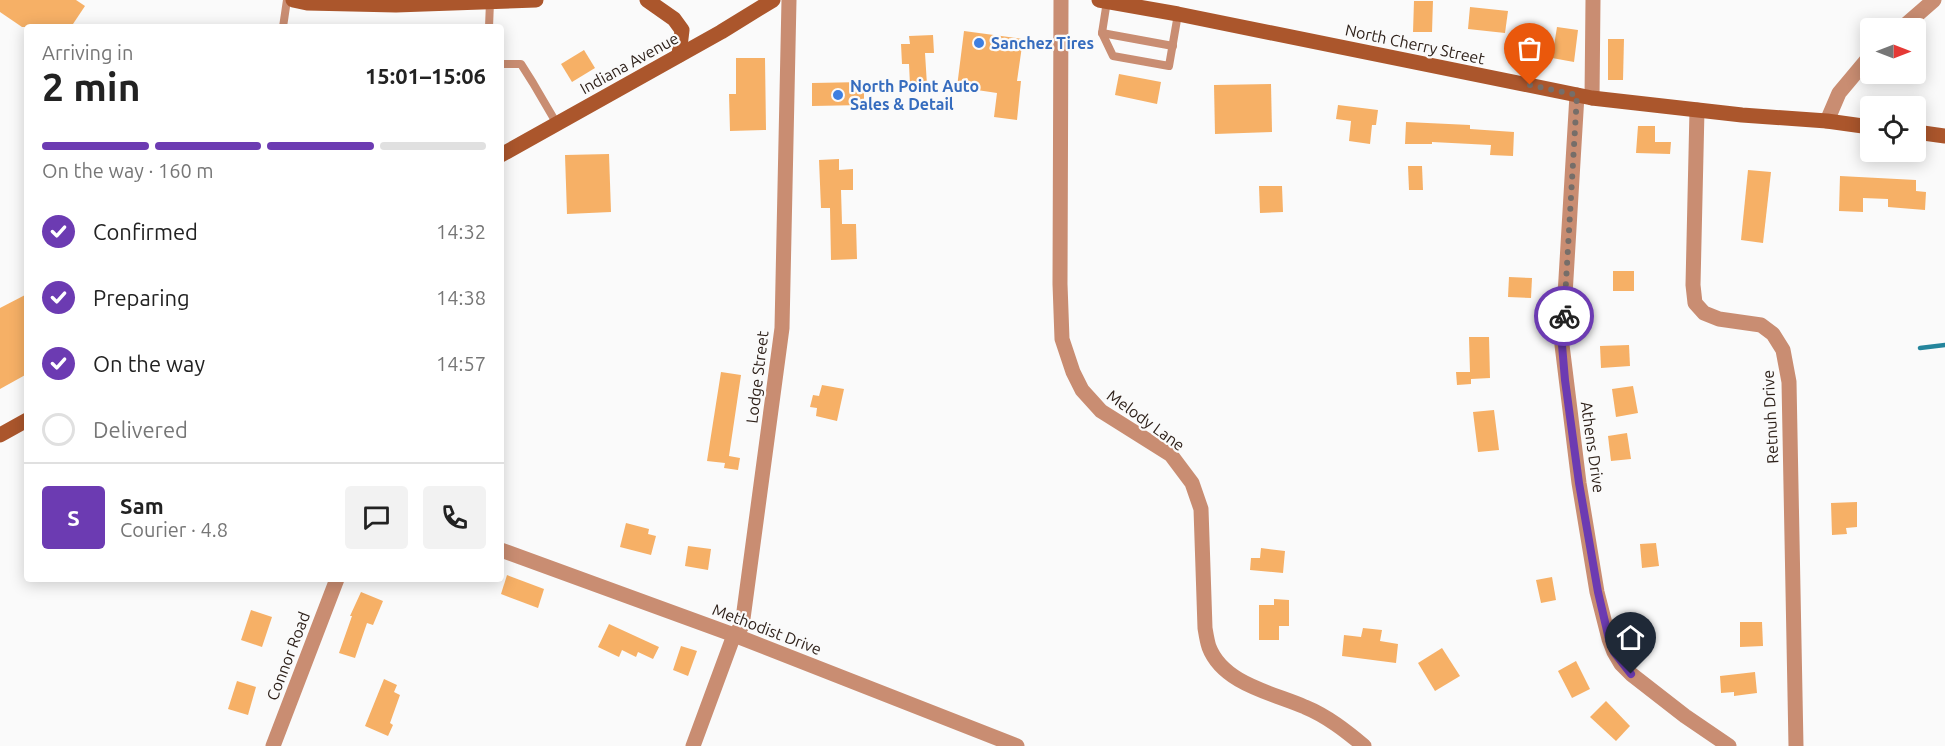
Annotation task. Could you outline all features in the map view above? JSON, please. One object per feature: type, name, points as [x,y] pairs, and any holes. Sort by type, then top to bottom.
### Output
[{"type":"main road","points":[[293,0],[307,3],[536,0]]},
{"type":"main road","points":[[647,0],[674,19],[682,30],[680,55]]},
{"type":"main road","name":"Indiana Avenue","points":[[504,153],[721,32],[773,0]]},
{"type":"main road","name":"North Cherry Street","points":[[1103,1],[1171,8],[1585,96],[1697,111],[1860,126]]},
{"type":"main road","points":[[1926,133],[1945,136]]},
{"type":"main road","points":[[0,435],[24,422]]},
{"type":"street","name":"Lodge Street","points":[[693,746],[734,635],[742,626],[782,328],[789,0]]},
{"type":"street","name":"Melody Lane","points":[[1061,0],[1060,284],[1062,339],[1073,372],[1082,390],[1101,411],[1171,455],[1192,483],[1201,509],[1205,628],[1209,647],[1222,666],[1237,678],[1330,720],[1364,746]]},
{"type":"street","name":"Athens Drive","points":[[1593,0],[1562,345],[1579,483],[1602,611],[1614,652],[1631,674],[1685,716],[1730,746]]},
{"type":"street","points":[[1913,18],[1934,0]]},
{"type":"street","points":[[1827,121],[1839,93],[1860,68]]},
{"type":"street","name":"Retnuh Drive","points":[[1697,111],[1693,285],[1695,303],[1704,313],[1719,319],[1761,325],[1773,334],[1783,350],[1789,382],[1796,746]]},
{"type":"street","name":"Methodist Drive","points":[[504,551],[734,635],[1017,746]]},
{"type":"street","name":"Connor Road","points":[[273,746],[336,582]]},
{"type":"lane","points":[[283,24],[287,0]]},
{"type":"lane","points":[[1103,1],[1102,33],[1113,56],[1169,66],[1173,46],[1171,8]]},
{"type":"lane","points":[[489,24],[490,2]]},
{"type":"lane","points":[[1102,33],[1173,46]]},
{"type":"lane","points":[[504,64],[520,64],[556,124]]},
{"type":"building","points":[[0,0],[76,0],[85,6],[73,24],[24,24],[22,27],[0,12]]},
{"type":"building","points":[[1414,1],[1433,1],[1432,32],[1413,32]]},
{"type":"building","points":[[1470,7],[1508,11],[1505,33],[1468,29]]},
{"type":"building","points":[[1557,27],[1578,30],[1574,62],[1552,58]]},
{"type":"building","points":[[964,31],[1023,39],[1017,81],[1021,81],[1017,120],[994,117],[997,93],[957,87]]},
{"type":"building","points":[[933,35],[934,53],[925,53],[927,85],[910,85],[909,64],[902,64],[901,44],[910,44],[909,36]]},
{"type":"building","points":[[1608,39],[1624,39],[1623,80],[1608,80]]},
{"type":"building","points":[[584,50],[595,68],[572,82],[561,64]]},
{"type":"building","points":[[736,58],[765,58],[766,130],[730,131],[729,94],[736,94]]},
{"type":"building","points":[[1119,74],[1161,82],[1157,104],[1115,95]]},
{"type":"building","points":[[864,82],[864,105],[812,106],[812,83]]},
{"type":"building","points":[[1271,84],[1272,132],[1215,134],[1214,85]]},
{"type":"building","points":[[1338,105],[1378,110],[1376,125],[1372,125],[1370,144],[1349,141],[1351,121],[1336,119]]},
{"type":"building","points":[[1406,122],[1470,125],[1470,129],[1514,132],[1513,156],[1490,155],[1491,145],[1432,142],[1432,144],[1405,144]]},
{"type":"building","points":[[1638,126],[1655,126],[1655,142],[1671,142],[1670,154],[1636,153]]},
{"type":"building","points":[[609,154],[611,212],[567,214],[565,155]]},
{"type":"building","points":[[839,159],[839,170],[853,169],[853,190],[841,190],[842,224],[856,224],[857,259],[831,260],[830,208],[821,208],[819,160]]},
{"type":"building","points":[[1408,166],[1422,166],[1423,190],[1409,190]]},
{"type":"building","points":[[1748,170],[1771,172],[1763,243],[1741,240]]},
{"type":"building","points":[[1840,176],[1916,180],[1916,191],[1926,192],[1925,210],[1888,207],[1888,199],[1863,198],[1863,212],[1839,211]]},
{"type":"building","points":[[1259,186],[1282,186],[1283,212],[1260,213]]},
{"type":"building","points":[[1613,271],[1634,271],[1634,291],[1613,291]]},
{"type":"building","points":[[1509,277],[1532,278],[1531,298],[1508,297]]},
{"type":"building","points":[[24,296],[24,376],[0,389],[0,308]]},
{"type":"building","points":[[1469,337],[1489,337],[1490,378],[1471,379],[1471,384],[1457,385],[1456,372],[1470,372]]},
{"type":"building","points":[[1629,345],[1630,366],[1601,368],[1600,346]]},
{"type":"building","points":[[721,372],[741,375],[729,456],[740,458],[738,470],[724,468],[725,463],[707,461]]},
{"type":"building","points":[[822,385],[844,389],[837,421],[816,416],[817,408],[810,407],[813,395],[819,396]]},
{"type":"building","points":[[1633,386],[1638,413],[1616,417],[1612,389]]},
{"type":"building","points":[[1494,410],[1499,450],[1478,452],[1473,412]]},
{"type":"building","points":[[1627,433],[1631,459],[1611,461],[1608,436]]},
{"type":"building","points":[[1857,502],[1857,527],[1846,528],[1847,534],[1832,535],[1831,503]]},
{"type":"building","points":[[626,523],[649,529],[648,534],[656,536],[651,555],[620,547]]},
{"type":"building","points":[[1656,543],[1659,566],[1642,568],[1640,544]]},
{"type":"building","points":[[688,546],[711,549],[708,570],[685,566]]},
{"type":"building","points":[[1261,548],[1285,551],[1283,573],[1250,570],[1251,558],[1260,558]]},
{"type":"building","points":[[507,575],[544,589],[538,608],[501,594]]},
{"type":"building","points":[[1552,577],[1556,600],[1541,603],[1536,580]]},
{"type":"building","points":[[361,592],[383,601],[373,625],[367,623],[355,658],[339,653],[352,616],[350,616]]},
{"type":"building","points":[[1274,599],[1289,600],[1289,626],[1279,626],[1279,640],[1259,640],[1259,605],[1274,605]]},
{"type":"building","points":[[251,610],[272,617],[262,647],[241,640]]},
{"type":"building","points":[[1740,622],[1762,622],[1763,646],[1740,647]]},
{"type":"building","points":[[609,624],[659,647],[653,659],[638,652],[636,657],[622,650],[619,657],[598,647]]},
{"type":"building","points":[[1363,628],[1382,630],[1380,641],[1398,644],[1396,663],[1342,656],[1344,635],[1361,637]]},
{"type":"building","points":[[681,646],[697,651],[688,676],[673,670]]},
{"type":"building","points":[[1442,648],[1460,676],[1435,691],[1418,663]]},
{"type":"building","points":[[1576,661],[1590,689],[1572,698],[1558,671]]},
{"type":"building","points":[[1755,672],[1757,693],[1734,696],[1734,692],[1721,693],[1720,676]]},
{"type":"building","points":[[384,679],[397,685],[394,692],[400,695],[388,736],[365,726]]},
{"type":"building","points":[[237,681],[256,687],[248,715],[228,709]]},
{"type":"building","points":[[1606,701],[1630,726],[1616,741],[1590,717]]},
{"type":"waterway","points":[[1920,348],[1945,345]]},
{"type":"way so far","points":[[1530,85],[1577,95],[1564,316]]},
{"type":"place","name":"Sanchez Tires","points":[[979,43]]},
{"type":"place","name":"North Point Auto Sales & Detail","points":[[838,95]]},
{"type":"route","points":[[1564,316],[1562,345],[1565,380],[1579,483],[1598,592],[1614,652],[1631,674]]}]
